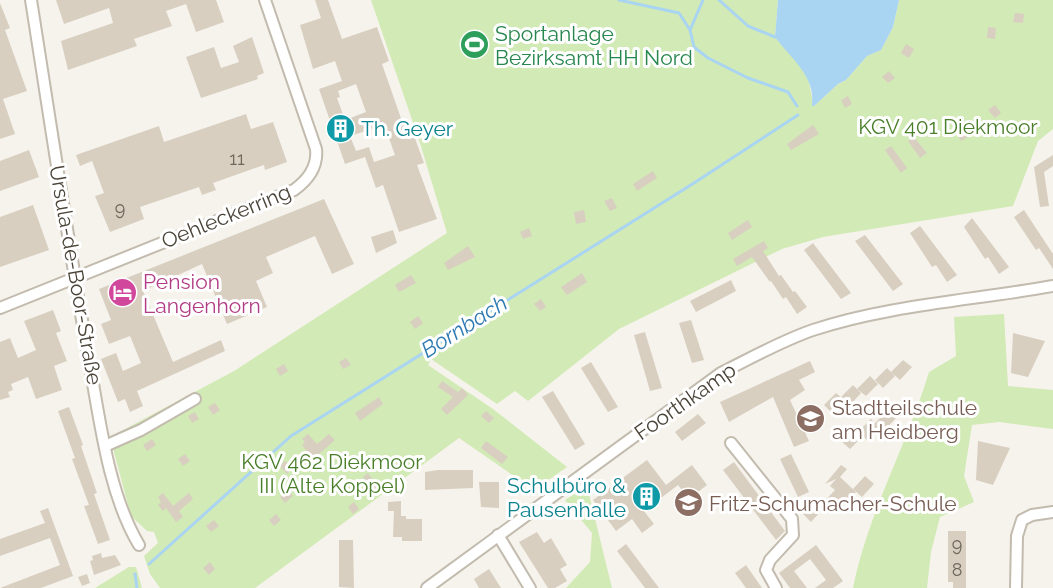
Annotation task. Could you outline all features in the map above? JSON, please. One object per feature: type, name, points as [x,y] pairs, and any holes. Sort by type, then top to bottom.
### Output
[{"type":"street","name":"Ursula-de-Boor-Straße","points":[[31,0],[74,278],[105,446],[128,526],[139,545]]},
{"type":"street","name":"Oehleckerring","points":[[0,308],[294,190],[310,175],[315,163],[316,149],[265,0]]},
{"type":"street","name":"Foorthkamp","points":[[427,588],[721,373],[770,348],[813,330],[874,315],[1053,286]]},
{"type":"street","points":[[105,446],[141,430],[195,399]]},
{"type":"street","points":[[731,443],[792,519],[793,535],[770,560],[766,570],[776,588]]},
{"type":"street","points":[[1017,588],[1017,536],[1022,520],[1032,514],[1053,512]]},
{"type":"street","points":[[498,535],[530,588]]},
{"type":"green space","points":[[371,0],[778,0],[775,37],[801,66],[808,79],[814,106],[838,84],[846,80],[867,56],[881,50],[893,27],[899,0],[1053,0],[1053,129],[1038,141],[1013,206],[823,237],[782,249],[619,329],[528,401],[515,391],[497,404],[431,359],[428,365],[493,409],[567,467],[534,490],[459,438],[255,588],[160,588],[150,574],[144,556],[158,543],[154,532],[147,531],[131,516],[110,437],[234,371],[447,233],[420,143]]},
{"type":"green space","points":[[1004,314],[1008,386],[1053,390],[1053,429],[999,422],[972,425],[964,476],[974,502],[940,517],[931,552],[927,588],[853,588],[868,533],[929,372],[956,356],[954,317]]},
{"type":"green space","points":[[587,486],[612,588],[566,588],[590,562],[592,533],[565,500]]},
{"type":"green space","points":[[129,567],[136,567],[142,588],[95,588]]},
{"type":"water","points":[[778,0],[899,0],[893,27],[881,50],[867,56],[846,80],[812,106],[812,95],[806,77],[775,37]]},
{"type":"building","points":[[56,0],[216,0],[224,22],[196,32],[186,4],[166,11],[172,26],[134,39],[137,46],[68,70],[61,41],[113,23],[109,8],[64,24]]},
{"type":"building","points":[[315,0],[328,0],[342,39],[377,27],[389,61],[382,64],[403,124],[409,122],[424,163],[417,165],[437,219],[399,232],[383,185],[376,188],[365,157],[345,164],[319,89],[342,81],[335,61],[313,69],[300,25],[321,18]],"holes":[[[356,84],[366,112],[345,120],[337,98],[340,97],[338,91]],[[372,129],[374,134],[386,130],[395,155],[374,162],[369,147],[356,151],[350,136]]]},
{"type":"building","points":[[0,3],[10,28],[5,30],[27,91],[3,99],[15,134],[0,139]]},
{"type":"building","points":[[1015,13],[1024,14],[1023,23],[1013,22]]},
{"type":"building","points":[[988,27],[996,28],[995,39],[987,38]]},
{"type":"building","points":[[252,37],[264,73],[257,76],[258,79],[201,98],[186,57],[214,47],[221,68],[239,62],[233,46]]},
{"type":"building","points":[[906,44],[914,49],[909,58],[901,53]]},
{"type":"building","points":[[889,71],[895,78],[888,83],[882,77]]},
{"type":"building","points":[[848,96],[852,104],[845,108],[841,100]]},
{"type":"building","points":[[995,105],[1001,113],[995,118],[988,110]]},
{"type":"building","points":[[246,114],[251,129],[273,122],[287,162],[265,170],[264,165],[213,183],[216,190],[202,195],[199,187],[140,207],[144,219],[110,232],[95,196],[104,193],[92,161],[80,166],[76,155],[159,126],[164,142]]},
{"type":"building","points":[[813,125],[819,134],[791,150],[787,144]]},
{"type":"building","points":[[963,128],[968,137],[961,141],[956,132]]},
{"type":"building","points":[[914,137],[927,153],[920,158],[908,141]]},
{"type":"building","points":[[891,146],[907,168],[901,173],[885,150]]},
{"type":"building","points":[[29,150],[39,177],[0,191],[0,161]]},
{"type":"building","points":[[1053,155],[1053,166],[1044,172],[1049,206],[1040,207],[1034,167]]},
{"type":"building","points":[[653,171],[657,178],[637,191],[633,184]]},
{"type":"building","points":[[612,198],[617,208],[610,211],[604,201]]},
{"type":"building","points":[[324,199],[354,264],[332,274],[315,236],[266,257],[273,273],[256,281],[267,307],[227,324],[202,264],[143,291],[173,362],[221,340],[225,351],[137,391],[143,406],[130,412],[125,399],[118,402],[101,359],[116,353],[123,371],[141,363],[130,336],[109,344],[101,324],[111,320],[99,289]]},
{"type":"building","points":[[33,205],[49,250],[0,267],[0,217]]},
{"type":"building","points":[[584,210],[586,222],[576,224],[574,212]]},
{"type":"building","points":[[1024,210],[1053,254],[1053,269],[1039,248],[1036,250],[1014,217]]},
{"type":"building","points":[[972,218],[1009,267],[999,274],[988,257],[985,259],[964,227]]},
{"type":"building","points":[[748,220],[752,227],[732,240],[728,233]]},
{"type":"building","points":[[920,226],[957,275],[947,282],[936,265],[932,267],[910,233]]},
{"type":"building","points":[[529,228],[532,236],[523,239],[520,232]]},
{"type":"building","points":[[393,230],[397,243],[376,253],[371,237]]},
{"type":"building","points":[[865,235],[903,284],[893,291],[855,241]]},
{"type":"building","points":[[764,241],[768,248],[763,251],[779,276],[781,275],[807,307],[797,314],[786,297],[783,299],[752,257],[737,266],[733,259]]},
{"type":"building","points":[[813,243],[851,293],[841,299],[804,250]]},
{"type":"building","points":[[468,246],[475,257],[448,270],[444,263]]},
{"type":"building","points":[[582,273],[587,282],[567,295],[561,287]]},
{"type":"building","points":[[411,275],[416,283],[399,292],[395,285]]},
{"type":"building","points":[[731,280],[736,291],[696,312],[690,301]]},
{"type":"building","points":[[541,299],[546,307],[540,311],[534,304]]},
{"type":"building","points":[[53,310],[61,331],[56,333],[67,361],[54,366],[62,390],[36,399],[28,377],[11,384],[13,390],[8,392],[10,397],[0,400],[0,342],[10,338],[18,358],[36,350],[24,321]]},
{"type":"building","points":[[418,316],[423,323],[415,329],[410,322]]},
{"type":"building","points":[[691,320],[704,360],[692,363],[679,323]]},
{"type":"building","points":[[645,332],[662,388],[650,391],[634,335]]},
{"type":"building","points":[[1013,333],[1045,341],[1028,377],[1011,373]]},
{"type":"building","points":[[346,358],[351,365],[343,369],[339,362]]},
{"type":"building","points":[[903,360],[912,367],[900,380],[891,372]]},
{"type":"building","points":[[810,361],[815,372],[799,380],[805,390],[790,400],[809,441],[794,447],[773,397],[729,422],[720,402]]},
{"type":"building","points":[[591,362],[618,407],[608,412],[581,368]]},
{"type":"building","points":[[284,364],[288,371],[280,376],[276,369]]},
{"type":"building","points":[[887,368],[895,376],[883,388],[875,380]]},
{"type":"building","points":[[870,376],[878,384],[866,396],[857,389]]},
{"type":"building","points":[[442,381],[458,392],[462,388],[468,395],[447,415],[441,409],[453,397],[438,387]]},
{"type":"building","points":[[853,385],[861,393],[850,405],[841,397]]},
{"type":"building","points":[[553,391],[585,444],[575,450],[542,397]]},
{"type":"building","points":[[836,393],[844,400],[832,413],[824,405]]},
{"type":"building","points":[[379,397],[383,404],[360,421],[355,413]]},
{"type":"building","points":[[215,403],[220,410],[213,415],[208,407]]},
{"type":"building","points":[[69,407],[83,445],[81,446],[97,493],[94,494],[110,540],[98,544],[84,506],[89,505],[72,459],[75,458],[58,411]]},
{"type":"building","points":[[888,410],[896,418],[884,431],[875,423]]},
{"type":"building","points":[[486,411],[494,418],[489,423],[481,416]]},
{"type":"building","points":[[195,412],[199,419],[192,423],[188,416]]},
{"type":"building","points":[[698,414],[706,423],[682,441],[675,432]]},
{"type":"building","points":[[871,419],[879,427],[867,440],[863,436],[850,449],[841,441],[854,427],[858,431]]},
{"type":"building","points":[[308,434],[317,444],[329,434],[335,440],[313,459],[302,445],[305,442],[302,439]]},
{"type":"building","points":[[152,439],[156,445],[147,451],[143,445]]},
{"type":"building","points":[[486,441],[508,457],[502,464],[481,448]]},
{"type":"building","points":[[978,441],[1010,448],[993,485],[976,480]]},
{"type":"building","points":[[185,454],[190,461],[183,466],[178,459]]},
{"type":"building","points":[[791,454],[809,492],[798,497],[780,459]]},
{"type":"building","name":"Schulbüro & Pausenhalle","points":[[647,460],[666,485],[692,465],[707,485],[689,499],[678,485],[644,511],[654,524],[642,533],[632,519],[616,531],[593,500]]},
{"type":"building","points":[[285,461],[292,468],[287,474],[280,466]]},
{"type":"building","points":[[734,462],[785,531],[776,540],[723,470]]},
{"type":"building","points":[[841,465],[847,469],[840,477],[856,492],[844,505],[840,501],[828,514],[820,506],[835,490],[830,486],[836,479],[825,484]]},
{"type":"building","points":[[473,470],[473,488],[425,490],[425,472]]},
{"type":"building","points":[[368,473],[381,491],[376,495],[363,477]]},
{"type":"building","points":[[865,476],[874,484],[862,497],[853,489]]},
{"type":"building","points":[[479,482],[499,482],[499,508],[481,507]]},
{"type":"building","points":[[288,490],[293,496],[285,503],[280,497]]},
{"type":"building","points":[[163,493],[173,506],[189,493],[193,499],[179,511],[183,517],[176,522],[166,508],[163,511],[158,505],[161,502],[158,497]]},
{"type":"building","points":[[401,501],[401,516],[406,516],[406,519],[422,519],[422,541],[402,541],[402,537],[393,537],[394,511],[388,511],[388,502]]},
{"type":"building","points":[[815,501],[823,509],[811,522],[803,514]]},
{"type":"building","points":[[354,502],[359,509],[353,514],[348,507]]},
{"type":"building","points":[[48,508],[73,576],[41,588],[0,588],[60,565],[50,538],[0,556],[0,539],[45,523],[40,511]]},
{"type":"building","points":[[276,514],[281,520],[274,526],[269,520]]},
{"type":"building","points":[[214,520],[219,526],[211,532],[206,526]]},
{"type":"building","points":[[948,531],[966,531],[966,588],[953,588],[953,582],[948,582]]},
{"type":"building","points":[[537,532],[544,543],[551,538],[567,565],[560,569],[567,581],[555,588],[548,588],[519,542]]},
{"type":"building","points":[[339,540],[353,540],[354,588],[339,587]]},
{"type":"building","points":[[626,544],[659,588],[645,588],[617,551]]},
{"type":"building","points":[[816,545],[843,581],[833,588],[815,588],[826,580],[810,559],[794,571],[807,588],[790,588],[779,573]]},
{"type":"building","points":[[101,553],[102,558],[115,555],[121,565],[94,575],[90,561],[93,560],[92,556]]},
{"type":"building","points":[[210,562],[215,569],[209,575],[203,568]]},
{"type":"building","points":[[746,565],[762,588],[746,588],[735,573]]},
{"type":"building","points":[[489,569],[501,588],[479,588],[474,579]]},
{"type":"building","points":[[87,574],[90,583],[82,586],[78,577]]},
{"type":"waterway","points":[[619,0],[679,13],[690,30]]},
{"type":"waterway","points":[[703,0],[690,30],[694,47],[708,58],[748,78],[788,92],[797,106]]},
{"type":"waterway","points":[[719,0],[748,26],[775,37]]},
{"type":"waterway","name":"Bornbach","points":[[149,564],[291,436],[694,183],[798,115]]},
{"type":"waterway","name":"Bornbach","points":[[135,574],[137,588]]},
{"type":"place","name":"Sportanlage Bezirksamt HH Nord","points":[[474,45]]},
{"type":"place","name":"Th. Geyer","points":[[340,128]]},
{"type":"place","name":"Pension Langenhorn","points":[[122,293]]},
{"type":"place","name":"Stadtteilschule am Heidberg","points":[[811,419]]},
{"type":"place","name":"Schulbüro & Pausenhalle","points":[[647,497]]},
{"type":"place","name":"Fritz-Schumacher-Schule","points":[[688,503]]},
{"type":"park label","name":"KGV 401 Diekmoor","points":[[948,126]]},
{"type":"park label","name":"KGV 462 Diekmoor III (Alte Koppel)","points":[[332,473]]}]
